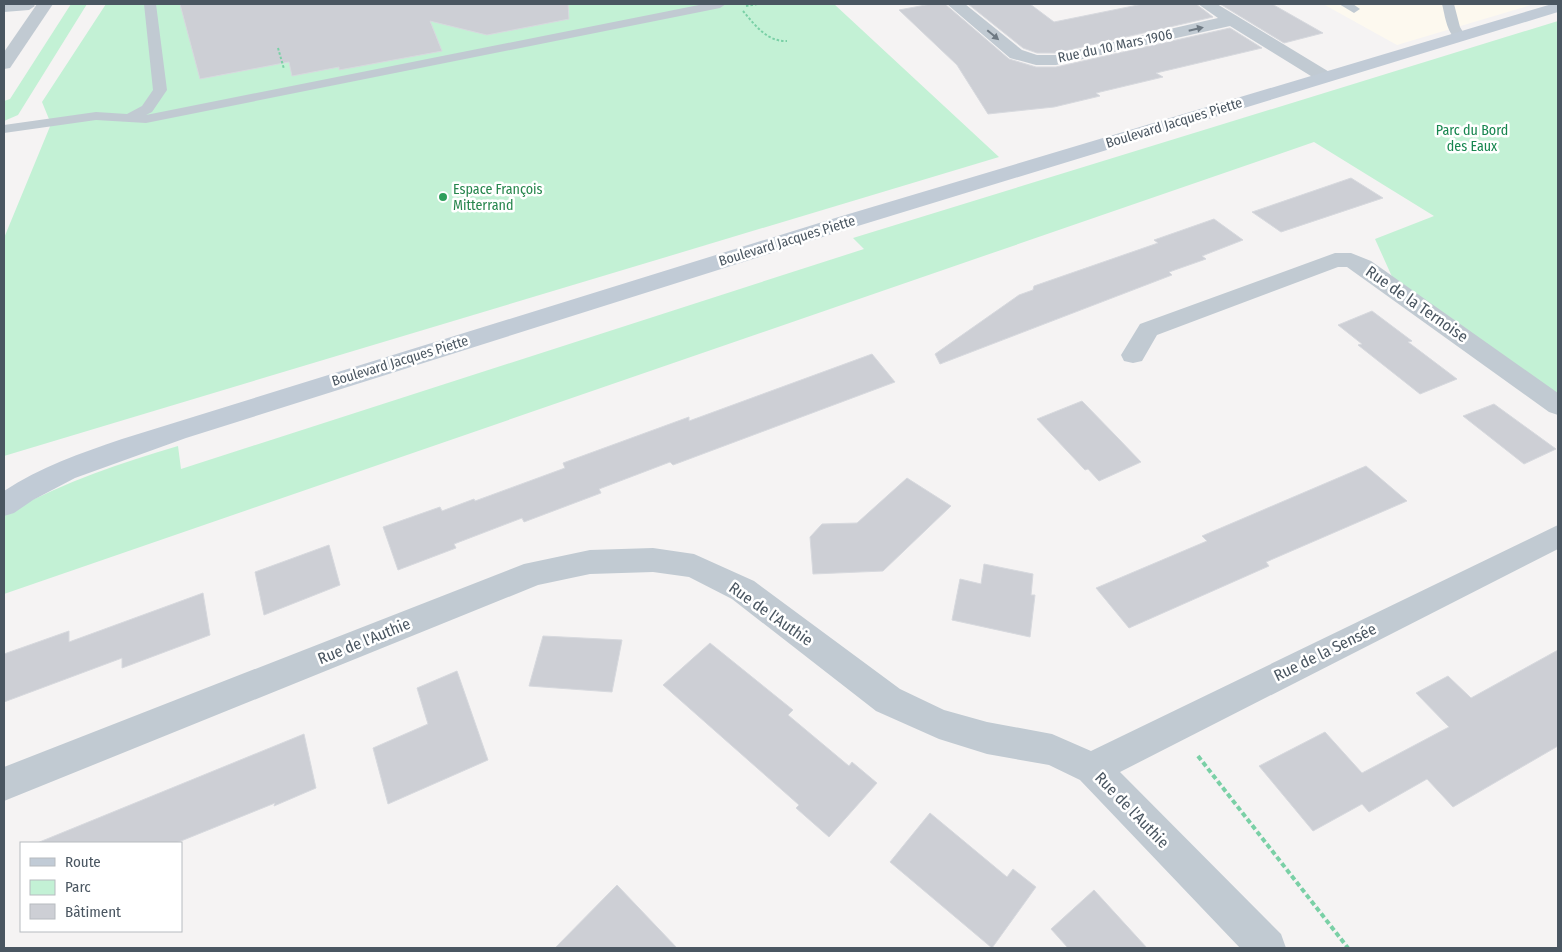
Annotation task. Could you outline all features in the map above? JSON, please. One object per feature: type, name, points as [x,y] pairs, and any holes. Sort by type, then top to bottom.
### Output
[{"type":"main road","name":"Boulevard Jacques Piette","points":[[10,498],[59,473],[90,460],[177,431],[840,224],[1558,8]]},
{"type":"street","name":"Rue du 10 Mars 1906","points":[[955,4],[1016,54],[1036,60],[1056,60],[1233,20]]},
{"type":"street","points":[[1206,4],[1325,77]]},
{"type":"street","points":[[4,43],[35,5]]},
{"type":"street","points":[[4,64],[35,5]]},
{"type":"street","name":"Rue de la Ternoise","points":[[1133,355],[1148,330],[1336,260],[1351,260],[1377,276],[1558,406]]},
{"type":"street","name":"Rue de la Sensée","points":[[1092,768],[1558,536]]},
{"type":"street","name":"Rue de l'Authie","points":[[4,784],[535,573],[590,562],[653,560],[694,566],[743,590],[888,700],[939,724],[987,738],[1052,750],[1092,768],[1267,948]]},
{"type":"lane","points":[[129,118],[147,109],[160,90],[150,4]]},
{"type":"lane","points":[[4,129],[96,116],[146,119],[720,4]]},
{"type":"lane","points":[[1448,4],[1454,26],[1460,36]]},
{"type":"lane","points":[[4,8],[35,5]]},
{"type":"path","points":[[758,4],[740,7],[759,30],[781,42],[787,41]]},
{"type":"path","points":[[1175,726],[1348,948]]},
{"type":"shaded area","points":[[1323,4],[1534,4],[1397,45]]},
{"type":"green space","points":[[71,4],[87,4],[18,115],[4,121],[4,101],[10,99]]},
{"type":"green space","name":"Espace François Mitterrand","points":[[106,4],[834,4],[999,157],[4,456],[4,238],[51,124],[42,102]]},
{"type":"green space","name":"Parc du Bord des Eaux","points":[[1558,21],[1558,406],[1398,290],[1375,239],[1434,216],[1314,142],[4,594],[4,515],[67,484],[178,446],[181,469],[864,249],[853,238]]},
{"type":"building","points":[[180,4],[568,4],[569,19],[487,35],[430,21],[442,51],[339,70],[339,67],[292,76],[289,62],[200,79]]},
{"type":"building","points":[[931,4],[945,4],[1009,59],[1036,67],[1056,67],[1230,28],[1262,48],[1156,73],[1163,77],[1096,93],[1100,96],[1054,107],[988,114],[957,65],[899,10]]},
{"type":"building","points":[[968,4],[1030,4],[1054,22],[1143,4],[1196,4],[1213,17],[1056,53],[1037,53],[1023,48]]},
{"type":"building","points":[[1220,4],[1272,4],[1323,33],[1284,43]]},
{"type":"building","points":[[1351,178],[1383,198],[1281,232],[1252,212]]},
{"type":"building","points":[[1214,219],[1243,240],[1202,256],[1206,259],[1169,272],[1172,275],[940,364],[935,354],[1019,295],[1033,290],[1034,286],[1158,243],[1154,240]]},
{"type":"building","points":[[1372,311],[1412,341],[1408,342],[1457,379],[1420,394],[1358,345],[1362,344],[1338,325]]},
{"type":"building","points":[[872,354],[895,382],[673,465],[670,462],[599,489],[601,493],[524,522],[522,518],[454,544],[456,548],[398,570],[383,527],[440,507],[442,511],[474,499],[475,501],[565,468],[563,463],[689,417],[689,421]]},
{"type":"building","points":[[1082,401],[1141,462],[1099,481],[1088,469],[1085,470],[1037,419]]},
{"type":"building","points":[[1494,404],[1556,449],[1524,464],[1463,416]]},
{"type":"building","points":[[1366,466],[1407,501],[1266,562],[1269,566],[1129,628],[1096,588],[1207,541],[1202,536]]},
{"type":"building","points":[[907,478],[951,506],[883,571],[813,574],[810,537],[822,524],[857,523]]},
{"type":"building","points":[[329,545],[340,585],[264,615],[255,572]]},
{"type":"building","points":[[984,564],[1033,574],[1031,595],[1035,595],[1030,637],[952,620],[960,579],[981,584]]},
{"type":"building","points":[[203,593],[210,635],[122,668],[122,658],[4,702],[4,654],[69,631],[69,642]]},
{"type":"building","points":[[543,636],[622,640],[612,692],[529,686]]},
{"type":"building","points":[[710,643],[793,710],[788,715],[849,766],[852,762],[877,783],[829,837],[796,808],[799,805],[663,685]]},
{"type":"building","points":[[1558,650],[1558,746],[1453,807],[1427,779],[1369,812],[1362,804],[1313,831],[1259,766],[1325,732],[1362,773],[1449,727],[1416,693],[1448,676],[1471,698]]},
{"type":"building","points":[[457,671],[488,760],[388,804],[373,748],[428,724],[417,688]]},
{"type":"building","points":[[304,734],[316,788],[274,806],[275,803],[178,842],[39,842]]},
{"type":"building","points":[[930,813],[1007,877],[1013,869],[1036,887],[992,948],[890,862]]},
{"type":"building","points":[[617,885],[677,948],[555,948]]},
{"type":"building","points":[[1094,890],[1147,948],[1068,948],[1051,929]]},
{"type":"place","name":"Espace François Mitterrand","points":[[443,197]]}]
